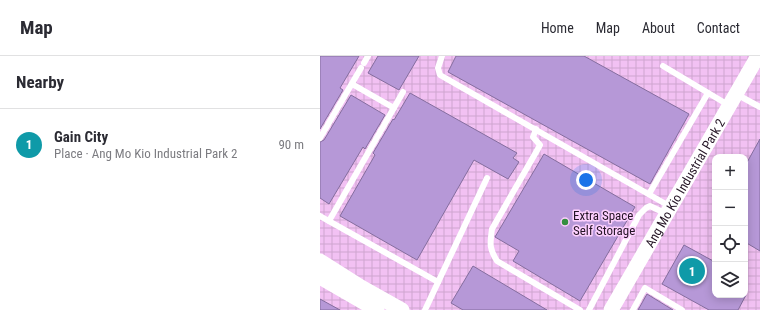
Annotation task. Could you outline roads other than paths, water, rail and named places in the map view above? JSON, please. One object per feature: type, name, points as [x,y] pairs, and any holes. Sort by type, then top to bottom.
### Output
[{"type":"street","name":"Ang Mo Kio Industrial Park 2","points":[[611,310],[758,56]]},
{"type":"street","points":[[320,261],[363,295],[377,310]]},
{"type":"street","points":[[320,277],[402,310]]},
{"type":"lane","points":[[320,138],[368,56]]},
{"type":"lane","points":[[442,56],[438,68],[440,74],[649,194],[669,210]]},
{"type":"lane","points":[[663,66],[708,93],[760,107]]},
{"type":"lane","points":[[352,84],[394,108]]},
{"type":"lane","points":[[328,221],[403,92]]},
{"type":"lane","points":[[649,194],[708,93]]},
{"type":"lane","points":[[536,129],[533,137],[540,145],[492,229],[490,244],[492,252],[498,261],[580,310]]},
{"type":"lane","points":[[425,310],[487,178]]},
{"type":"lane","points":[[589,310],[639,215],[650,206],[669,210]]},
{"type":"lane","points":[[320,216],[438,282]]},
{"type":"lane","points":[[632,310],[645,288],[682,310]]},
{"type":"place","name":"Extra Space Self Storage","points":[[565,222]]},
{"type":"place","name":"Gain City","points":[[692,271]]}]
